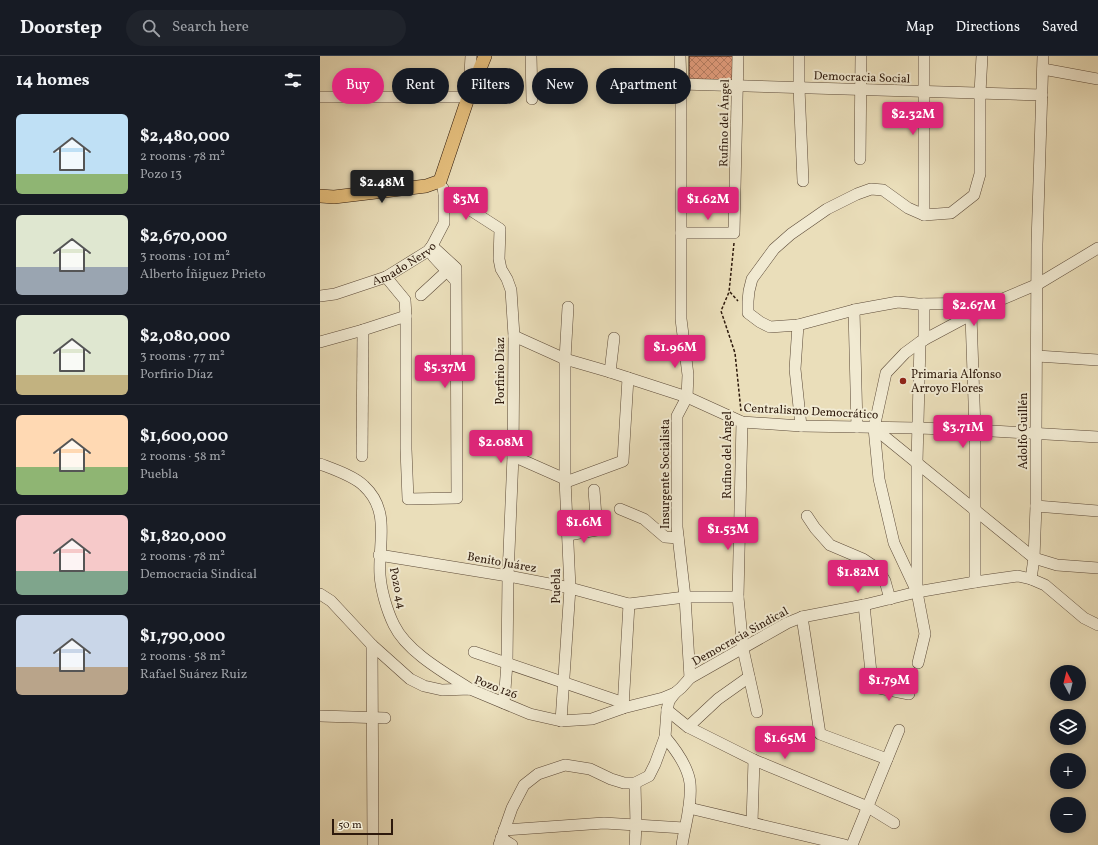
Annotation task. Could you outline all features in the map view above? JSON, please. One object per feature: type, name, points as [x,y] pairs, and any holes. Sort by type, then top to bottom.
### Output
[{"type":"main road","name":"Amado Nervo","points":[[479,68],[485,56]]},
{"type":"main road","name":"Amado Nervo","points":[[442,187],[462,104]]},
{"type":"main road","points":[[320,196],[334,198],[426,186],[442,187]]},
{"type":"street","points":[[469,68],[471,56]]},
{"type":"street","points":[[531,56],[532,99]]},
{"type":"street","name":"Insurgente Socialista","points":[[680,56],[680,68]]},
{"type":"street","name":"Rufino del Ángel","points":[[734,233],[738,56]]},
{"type":"street","points":[[799,56],[803,181]]},
{"type":"street","points":[[860,159],[861,56]]},
{"type":"street","points":[[924,56],[924,215]]},
{"type":"street","points":[[982,56],[980,93],[980,174],[974,195],[951,213],[924,215],[908,208],[883,190],[871,189],[856,194],[827,208],[791,234],[774,249],[752,278],[749,290],[748,313],[770,327],[798,325],[854,310],[898,302],[924,304],[993,303]]},
{"type":"street","name":"Adolfo Guillén","points":[[1031,579],[1034,558],[1036,506],[1037,244],[1043,56]]},
{"type":"street","points":[[1043,69],[1098,79]]},
{"type":"street","name":"Democracia Social","points":[[691,84],[1042,95]]},
{"type":"street","points":[[320,97],[457,98]]},
{"type":"street","name":"Insurgente Socialista","points":[[681,104],[681,319],[688,376],[687,398],[677,416],[677,527],[686,597],[690,678]]},
{"type":"street","name":"Amado Nervo","points":[[320,296],[335,294],[386,277],[430,248],[444,223],[442,187]]},
{"type":"street","name":"Porfirio Díaz","points":[[442,187],[500,229],[499,259],[501,269],[511,290],[514,336],[513,456],[508,576],[507,663],[504,703]]},
{"type":"street","points":[[681,233],[734,233]]},
{"type":"street","points":[[430,248],[446,271],[456,280]]},
{"type":"street","points":[[386,277],[404,300],[406,316],[406,449],[408,499],[457,498],[456,268],[430,248]]},
{"type":"street","points":[[917,592],[894,543],[879,479],[874,428],[886,373],[905,353],[922,341],[993,303],[1038,284],[1098,248]]},
{"type":"street","points":[[421,295],[446,271]]},
{"type":"street","points":[[918,663],[925,634],[917,592],[917,462],[924,304]]},
{"type":"street","name":"Puebla","points":[[562,721],[570,588],[566,480],[565,359],[568,307]]},
{"type":"street","points":[[854,310],[857,427]]},
{"type":"street","points":[[320,342],[406,316]]},
{"type":"street","points":[[971,316],[975,430],[975,582]]},
{"type":"street","points":[[798,325],[795,369],[801,426]]},
{"type":"street","points":[[362,456],[363,330]]},
{"type":"street","name":"Centralismo Democrático","points":[[514,336],[565,359],[610,372],[687,398],[742,422],[801,426],[975,430],[1098,437]]},
{"type":"street","points":[[610,372],[614,338]]},
{"type":"street","points":[[1037,356],[1098,360]]},
{"type":"street","points":[[513,456],[566,480],[623,461],[628,378]]},
{"type":"street","name":"Rufino del Ángel","points":[[742,422],[738,597],[743,649],[757,712]]},
{"type":"street","points":[[874,428],[1034,558],[1057,565],[1098,568]]},
{"type":"street","name":"Pozo 44","points":[[320,464],[342,473],[363,485],[375,499],[382,526],[380,577],[385,602],[394,626],[406,643],[436,668],[470,689]]},
{"type":"street","points":[[568,535],[597,530],[594,490]]},
{"type":"street","points":[[1036,506],[1098,511]]},
{"type":"street","points":[[620,509],[644,519],[665,537],[678,538]]},
{"type":"street","points":[[807,516],[830,545],[863,559],[878,569],[885,581],[890,599]]},
{"type":"street","name":"Benito Juárez","points":[[380,555],[508,576],[570,588],[629,604],[686,597],[738,597]]},
{"type":"street","name":"Democracia Sindical","points":[[624,706],[663,698],[675,693],[690,678],[787,623],[802,617],[864,605],[917,592],[975,582],[1018,576],[1031,579],[1045,585],[1084,618],[1098,625]]},
{"type":"street","name":"Pozo 126","points":[[320,594],[331,601],[372,645],[410,679],[424,686],[442,690],[470,689],[530,714],[562,721],[592,718],[624,706]]},
{"type":"street","points":[[474,652],[565,683],[624,706],[629,604]]},
{"type":"street","points":[[864,605],[872,682],[874,687],[909,694]]},
{"type":"street","points":[[802,617],[820,734],[887,759]]},
{"type":"street","points":[[372,645],[374,845]]},
{"type":"street","points":[[688,726],[718,699],[749,677]]},
{"type":"street","points":[[501,838],[512,808],[524,784],[538,774],[565,765],[590,769],[611,779],[624,783],[635,783],[649,776],[665,737],[669,701],[675,693]]},
{"type":"street","points":[[667,710],[688,726],[754,760],[868,807],[894,823]]},
{"type":"street","points":[[320,716],[385,718]]},
{"type":"street","points":[[852,845],[899,730]]},
{"type":"street","points":[[665,737],[675,749],[687,771],[690,783],[689,808],[682,845]]},
{"type":"street","points":[[752,823],[754,760]]},
{"type":"street","points":[[635,783],[635,845]]},
{"type":"street","points":[[689,808],[845,845]]},
{"type":"street","points":[[501,838],[604,823],[684,828]]},
{"type":"street","points":[[501,838],[512,845]]},
{"type":"path","name":"Rufino del Ángel","points":[[734,233],[729,292],[722,311],[735,353],[742,422]]},
{"type":"building","points":[[689,56],[736,56],[736,82],[691,81],[691,68],[689,68]]},
{"type":"place","name":"Primaria Alfonso Arroyo Flores","points":[[903,381]]}]
